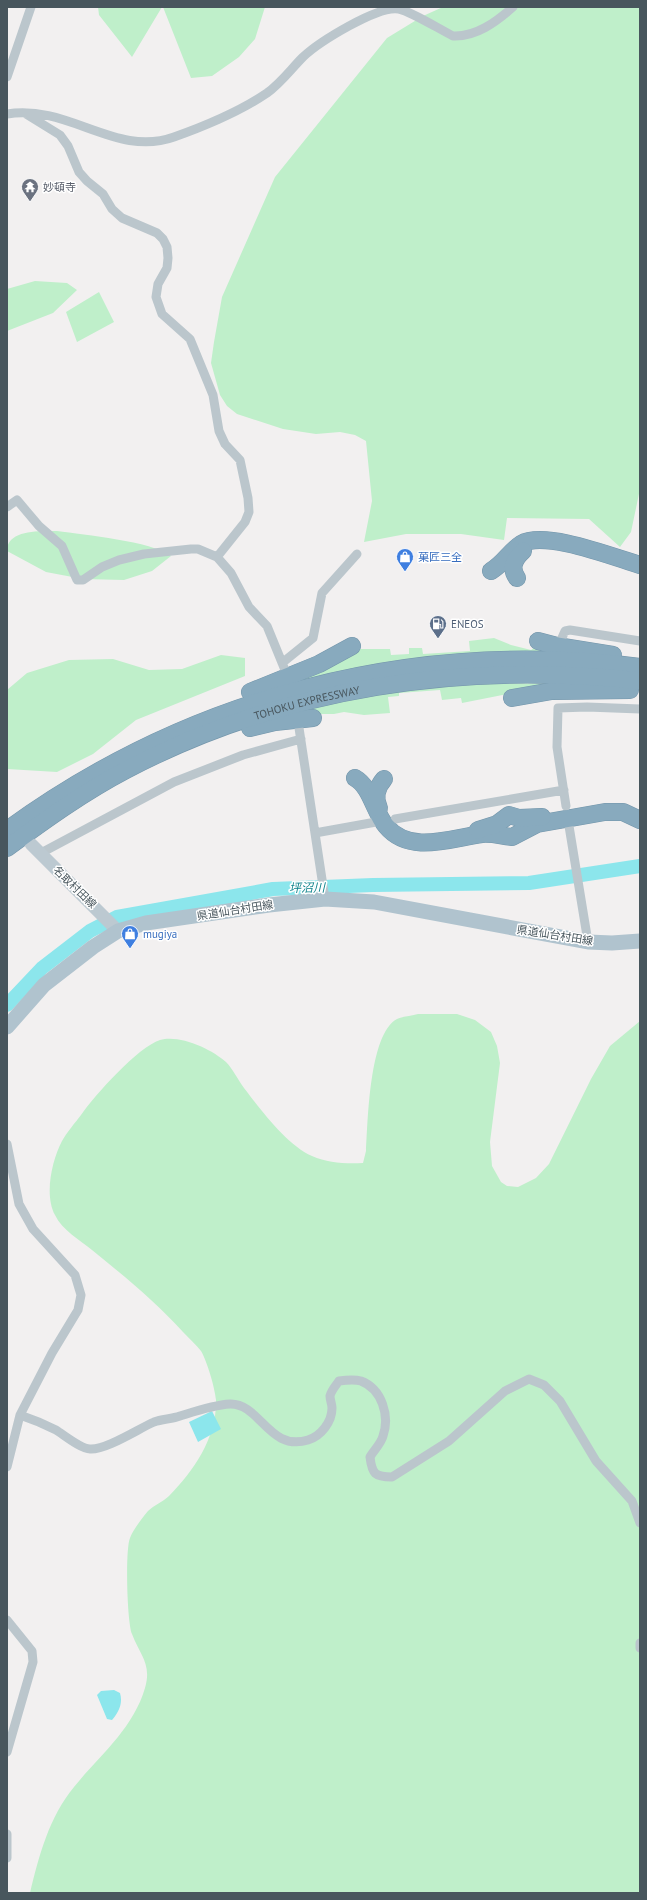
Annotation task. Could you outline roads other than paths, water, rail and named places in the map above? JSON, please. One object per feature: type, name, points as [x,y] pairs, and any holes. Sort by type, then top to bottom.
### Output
[{"type":"highway","points":[[491,571],[501,565],[520,544],[530,540],[542,540],[574,545],[640,565]]},
{"type":"highway","points":[[517,578],[513,572],[515,559],[525,549],[537,545],[560,546],[640,569]]},
{"type":"highway","points":[[538,641],[563,647],[640,658]]},
{"type":"highway","points":[[88,785],[114,757],[158,734],[242,695],[319,664],[352,646]]},
{"type":"highway","name":"TOHOKU EXPRESSWAY","points":[[7,848],[88,785],[154,742],[267,697],[309,686],[396,669],[486,661],[566,662],[640,667]]},
{"type":"highway","name":"TOHOKU EXPRESSWAY","points":[[7,830],[49,801],[161,752],[272,710],[356,689],[443,677],[487,675],[576,675],[640,680]]},
{"type":"highway","points":[[512,698],[552,691],[587,689],[640,690]]},
{"type":"highway","points":[[88,785],[120,782],[162,760],[214,739],[275,722],[313,718]]},
{"type":"highway","points":[[355,778],[360,781],[368,792],[377,813],[386,826],[395,835],[404,840],[417,842],[432,843],[482,834],[499,834],[512,837],[538,824],[605,812],[624,812],[640,820]]},
{"type":"highway","points":[[384,779],[379,785],[376,794],[376,803],[381,812],[399,832],[418,837],[440,837],[478,830],[497,824],[509,815],[529,818],[604,806],[622,806],[640,814]]},
{"type":"main road","name":"名取村田線","points":[[31,844],[117,930]]},
{"type":"main road","name":"県道仙台村田線","points":[[7,1027],[44,985],[117,930],[146,923],[325,896],[374,902],[588,942],[612,943],[640,941]]},
{"type":"street","points":[[7,77],[31,7]]},
{"type":"street","points":[[7,114],[45,114],[74,122],[124,140],[148,143],[167,139],[242,108],[276,87],[304,57],[328,39],[384,10],[399,9],[453,36],[462,36],[481,30],[499,19],[513,7]]},
{"type":"street","points":[[25,113],[60,135],[68,146],[79,172],[87,181],[103,194],[112,208],[122,218],[157,233],[163,239],[167,247],[167,268],[158,284],[156,298],[162,314],[190,339],[213,395],[219,431],[225,444],[240,460],[248,498],[249,512],[245,522],[217,557]]},
{"type":"street","points":[[7,508],[17,500],[39,526],[62,546],[77,580],[83,580],[102,567],[119,560],[144,554],[198,549],[217,557],[231,573],[248,607],[267,626],[283,666],[313,638],[316,633],[322,593],[357,554]]},
{"type":"street","points":[[561,640],[565,631],[570,630],[640,641]]},
{"type":"street","points":[[558,697],[557,747],[566,806]]},
{"type":"street","points":[[558,708],[587,707],[640,709]]},
{"type":"street","points":[[299,728],[325,896]]},
{"type":"street","points":[[41,854],[174,782],[243,755],[301,739]]},
{"type":"street","points":[[395,819],[564,790]]},
{"type":"street","points":[[315,833],[376,822]]},
{"type":"street","points":[[569,826],[577,884],[588,942]]},
{"type":"street","points":[[7,1144],[19,1204],[33,1229],[75,1275],[81,1295],[78,1310],[52,1353],[20,1415],[7,1468]]},
{"type":"street","points":[[20,1415],[41,1423],[85,1448],[91,1449],[108,1444],[154,1422],[179,1417],[202,1409],[238,1405],[246,1408],[273,1434],[288,1441],[308,1440],[320,1434],[328,1423],[332,1409],[330,1396],[339,1381],[360,1381],[371,1387],[378,1394],[385,1411],[386,1424],[383,1438],[370,1457],[371,1466],[374,1473],[381,1477],[392,1477],[449,1441],[505,1391],[530,1379],[544,1385],[560,1401],[596,1460],[632,1501],[640,1523]]},
{"type":"street","points":[[7,1620],[32,1651],[33,1662],[7,1752]]},
{"type":"street","points":[[640,1643],[640,1648]]},
{"type":"street","points":[[7,1834],[7,1858]]},
{"type":"water","points":[[212,1411],[221,1429],[198,1442],[189,1422]]},
{"type":"water","points":[[114,1690],[120,1693],[121,1704],[117,1714],[112,1720],[107,1719],[97,1695],[101,1691]]},
{"type":"waterway","name":"坪沼川","points":[[7,1005],[42,968],[90,931],[117,917],[273,889],[373,885],[529,883],[640,866]]},
{"type":"place","name":"妙頓寺","points":[[30,202]]},
{"type":"place","name":"菓匠三全","points":[[405,572]]},
{"type":"place","name":"ENEOS","points":[[438,639]]},
{"type":"place","name":"mugiya","points":[[130,949]]}]
